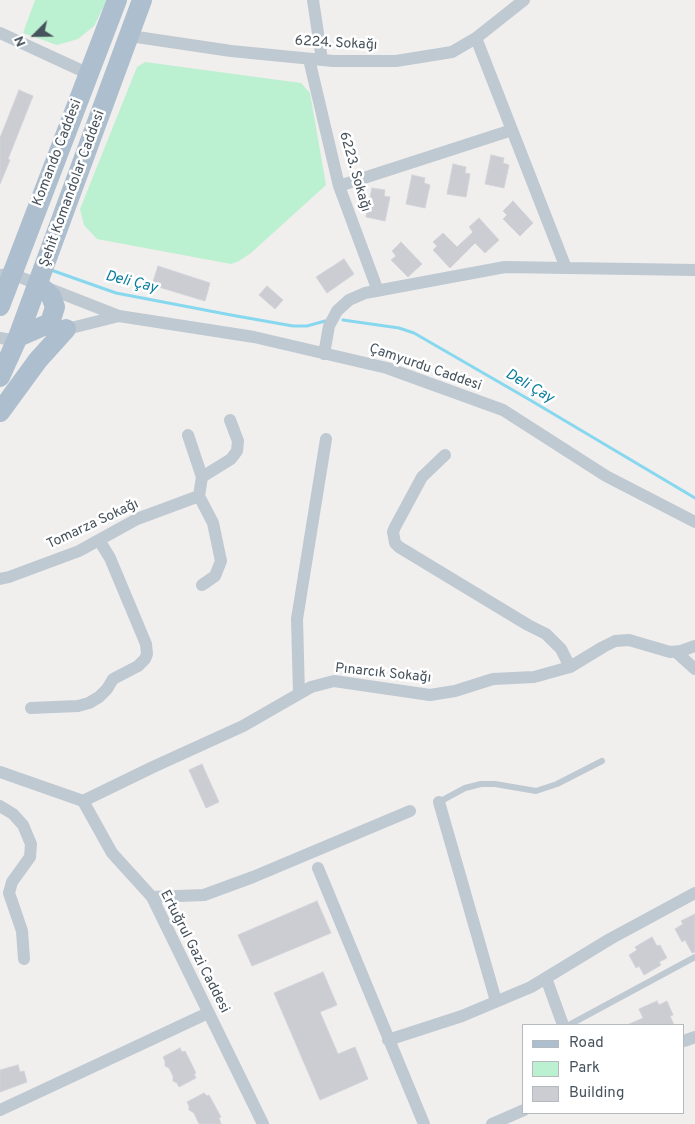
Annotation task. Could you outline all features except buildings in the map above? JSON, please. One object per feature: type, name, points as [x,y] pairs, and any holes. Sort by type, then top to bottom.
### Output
[{"type":"main road","name":"Komando Caddesi","points":[[0,306],[4,276],[89,74],[117,0]]},
{"type":"main road","name":"Şehit Komandolar Caddesi","points":[[0,376],[12,339],[38,284],[142,0]]},
{"type":"main road","points":[[0,412],[38,360],[66,329]]},
{"type":"street","points":[[313,0],[322,60]]},
{"type":"street","name":"6224. Sokağı","points":[[130,36],[231,51],[309,59],[396,61],[452,52],[476,38],[524,0]]},
{"type":"street","points":[[0,32],[89,74]]},
{"type":"street","points":[[476,38],[566,268]]},
{"type":"street","name":"6223. Sokağı","points":[[309,59],[339,186],[378,291]]},
{"type":"street","points":[[339,186],[512,130]]},
{"type":"street","points":[[324,354],[329,326],[337,311],[349,300],[365,293],[505,267],[695,270]]},
{"type":"street","name":"Çamyurdu Caddesi","points":[[4,276],[38,284],[119,316],[254,338],[387,368],[502,410],[606,476],[695,522]]},
{"type":"street","name":"Çamyurdu Caddesi","points":[[12,339],[66,329],[119,316]]},
{"type":"street","points":[[202,477],[231,458],[237,451],[238,442],[230,420]]},
{"type":"street","points":[[188,435],[202,477],[199,496],[213,523],[221,561],[215,576],[202,585]]},
{"type":"street","points":[[299,694],[297,618],[326,439]]},
{"type":"street","points":[[445,455],[422,477],[395,527],[393,538],[395,543],[528,625],[546,634],[561,649],[570,667]]},
{"type":"street","name":"Tomarza Sokağı","points":[[0,579],[79,551],[137,519],[199,496]]},
{"type":"street","points":[[31,708],[78,706],[89,703],[103,693],[113,679],[138,666],[145,659],[147,654],[146,644],[110,558],[99,540]]},
{"type":"street","name":"Pınarcık Sokağı","points":[[83,801],[243,726],[311,687],[334,681],[430,695],[455,691],[493,679],[534,677],[570,667],[615,641],[630,640],[670,652],[676,652]]},
{"type":"street","points":[[676,652],[695,646]]},
{"type":"street","points":[[676,652],[695,669]]},
{"type":"street","points":[[0,772],[83,801]]},
{"type":"street","name":"Ertuğrul Gazi Caddesi","points":[[83,801],[112,853],[152,897],[262,1124]]},
{"type":"street","points":[[439,802],[496,1002]]},
{"type":"street","points":[[0,806],[13,814],[23,824],[31,844],[30,857],[12,882],[9,893],[22,931],[24,959]]},
{"type":"street","points":[[152,897],[204,895],[253,877],[410,811]]},
{"type":"street","points":[[318,868],[424,1124]]},
{"type":"street","points":[[388,1040],[462,1016],[531,987],[610,939],[695,893]]},
{"type":"street","points":[[546,978],[563,1024]]},
{"type":"street","points":[[0,1110],[208,1013]]},
{"type":"street","points":[[492,1124],[522,1111]]},
{"type":"lane","points":[[439,802],[465,788],[481,784],[495,784],[536,791],[558,784],[602,761]]},
{"type":"lane","points":[[571,1024],[695,957]]},
{"type":"green space","points":[[35,0],[107,0],[94,26],[78,39],[57,45],[23,33]]},
{"type":"green space","points":[[145,62],[301,83],[310,93],[326,185],[251,253],[239,261],[231,264],[97,239],[84,225],[80,209],[137,67]]},
{"type":"waterway","name":"Deli Çay","points":[[51,270],[116,293],[231,315],[293,326],[307,326],[325,321]]},
{"type":"waterway","name":"Deli Çay","points":[[343,320],[399,328],[414,333],[695,498]]}]
